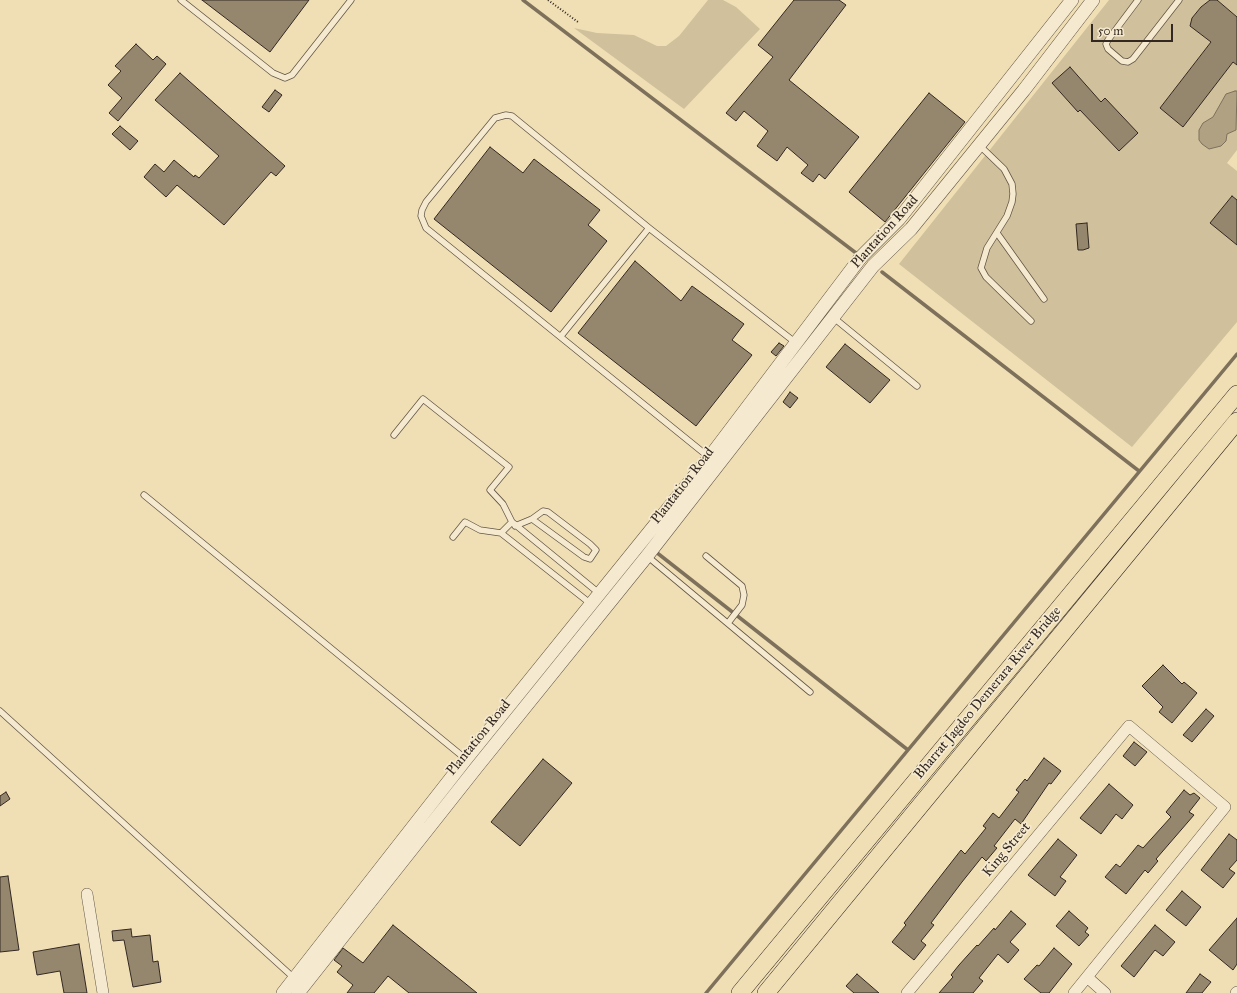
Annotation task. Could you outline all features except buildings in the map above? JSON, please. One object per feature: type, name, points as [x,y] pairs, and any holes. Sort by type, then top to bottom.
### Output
[{"type":"main road","name":"Bharrat Jagdeo Demerara River Bridge","points":[[740,993],[1237,394]]},
{"type":"main road","name":"Bharrat Jagdeo Demerara River Bridge","points":[[766,993],[1237,421]]},
{"type":"street","name":"Plantation Road","points":[[600,603],[647,556],[796,343],[861,257],[899,219],[1072,0]]},
{"type":"street","name":"Plantation Road","points":[[283,993],[299,986],[471,764],[714,461],[834,318],[873,266],[911,229],[1024,90],[1093,0]]},
{"type":"street","name":"King Street","points":[[908,993],[1129,726],[1225,806],[1087,977]]},
{"type":"street","points":[[87,894],[104,993]]},
{"type":"street","points":[[1074,993],[1087,977],[1105,993]]},
{"type":"lane","points":[[181,0],[273,73],[285,78],[292,75],[351,0]]},
{"type":"lane","points":[[1138,0],[1106,44],[1108,49],[1122,61],[1128,62],[1133,59],[1179,0]]},
{"type":"lane","points":[[714,461],[426,228],[422,222],[422,210],[426,202],[495,118],[506,115],[517,119],[649,228],[796,343]]},
{"type":"lane","points":[[978,145],[1004,169],[1012,184],[1012,202],[997,233],[986,248],[981,268],[986,277],[1031,321]]},
{"type":"lane","points":[[561,336],[649,228]]},
{"type":"lane","points":[[997,233],[1044,299]]},
{"type":"lane","points":[[834,318],[917,386]]},
{"type":"lane","points":[[394,435],[423,399],[508,467],[490,490],[504,504],[513,524],[600,603]]},
{"type":"lane","points":[[144,495],[471,764]]},
{"type":"lane","points":[[502,533],[513,524],[532,519],[543,511],[548,512],[596,550],[590,559],[584,558],[532,519]]},
{"type":"lane","points":[[453,536],[465,522],[480,530],[502,533],[600,603]]},
{"type":"lane","points":[[647,556],[810,692]]},
{"type":"lane","points":[[706,556],[742,586],[744,595],[742,605],[728,623]]},
{"type":"lane","points":[[0,711],[299,986]]},
{"type":"path","points":[[548,0],[578,22]]},
{"type":"shaded area","points":[[708,0],[723,0],[736,7],[760,29],[684,109],[574,28],[597,33],[634,35],[657,46],[666,46],[679,36]]},
{"type":"shaded area","points":[[1109,0],[1210,0],[1201,7],[1192,18],[1191,26],[1211,42],[1160,108],[1183,126],[1233,62],[1237,65],[1237,150],[1227,163],[1237,171],[1237,322],[1132,447],[899,264]]},
{"type":"shaded area","points":[[1217,0],[1237,0],[1237,17]]},
{"type":"shaded area","points":[[1237,91],[1236,130],[1227,134],[1226,141],[1221,146],[1209,149],[1199,140],[1199,130],[1203,123],[1213,117],[1226,94]]},
{"type":"waterway","points":[[523,0],[856,253]]},
{"type":"waterway","points":[[882,272],[1139,471]]},
{"type":"waterway","points":[[706,993],[1237,354]]},
{"type":"waterway","points":[[656,552],[908,750]]}]
